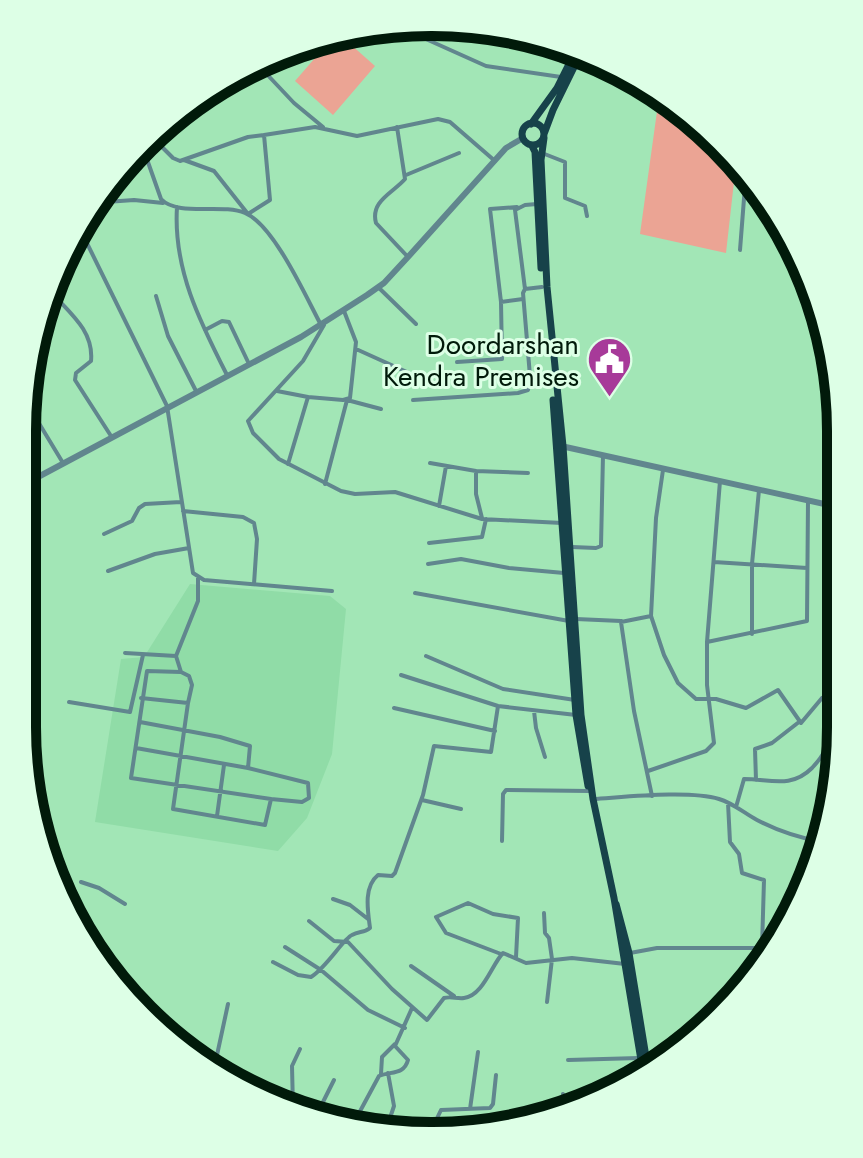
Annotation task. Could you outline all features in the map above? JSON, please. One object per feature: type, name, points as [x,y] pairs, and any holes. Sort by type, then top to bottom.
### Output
[{"type":"main road","points":[[570,61],[531,124],[523,131],[523,138],[535,152],[542,287],[560,446],[566,573],[591,795]]},
{"type":"main road","points":[[576,63],[544,136],[547,287],[569,547],[576,715],[614,898],[641,1061]]},
{"type":"main road","points":[[531,124],[539,125],[544,136]]},
{"type":"main road","points":[[532,146],[539,144],[544,136]]},
{"type":"main road","points":[[614,898],[629,953],[646,1058]]},
{"type":"street","points":[[420,36],[486,66],[563,77]]},
{"type":"street","points":[[574,67],[594,71]]},
{"type":"street","points":[[266,73],[294,103],[324,127],[351,136],[433,119],[447,121],[495,161]]},
{"type":"street","points":[[184,160],[244,139],[324,127]]},
{"type":"street","points":[[397,127],[406,175],[403,182],[379,203],[374,217],[408,257]]},
{"type":"street","points":[[110,202],[134,200],[248,214],[270,200],[264,135]]},
{"type":"street","points":[[36,477],[344,311],[378,287],[506,148],[523,138]]},
{"type":"street","points":[[160,145],[173,158],[214,171],[284,257],[323,324]]},
{"type":"street","points":[[406,175],[459,153]]},
{"type":"street","points":[[542,153],[565,162],[565,198],[585,206],[587,216]]},
{"type":"street","points":[[146,158],[165,204]]},
{"type":"street","points":[[740,250],[745,191]]},
{"type":"street","points":[[457,362],[502,359],[501,302],[490,209],[537,204]]},
{"type":"street","points":[[177,207],[179,255],[191,298],[227,375]]},
{"type":"street","points":[[413,400],[528,390],[530,376],[523,299],[525,289],[517,207]]},
{"type":"street","points":[[86,240],[167,406],[192,569],[198,578],[198,601],[176,656],[181,672]]},
{"type":"street","points":[[378,287],[416,324]]},
{"type":"street","points":[[525,289],[542,287]]},
{"type":"street","points":[[156,296],[168,336],[196,391]]},
{"type":"street","points":[[501,302],[523,299]]},
{"type":"street","points":[[58,300],[90,340],[91,361],[76,373],[75,380],[111,436]]},
{"type":"street","points":[[325,484],[347,400],[351,395],[356,349],[353,330],[344,311]]},
{"type":"street","points":[[205,330],[222,321],[229,322],[249,364]]},
{"type":"street","points":[[323,324],[303,361],[250,417],[248,425],[275,456],[325,484],[350,493],[395,492],[484,519],[562,523]]},
{"type":"street","points":[[356,349],[409,373]]},
{"type":"street","points":[[277,391],[347,400],[381,409]]},
{"type":"street","points":[[288,464],[308,397]]},
{"type":"street","points":[[36,419],[63,463]]},
{"type":"street","points":[[560,446],[827,505]]},
{"type":"street","points":[[569,547],[601,546],[603,455]]},
{"type":"street","points":[[430,463],[476,471],[528,473]]},
{"type":"street","points":[[439,506],[446,466]]},
{"type":"street","points":[[663,470],[656,518],[651,616],[664,655],[678,683],[694,699],[709,699],[748,708],[777,690],[799,722]]},
{"type":"street","points":[[429,543],[482,537],[484,519],[476,494],[476,471]]},
{"type":"street","points":[[648,771],[713,746],[707,642],[720,481]]},
{"type":"street","points":[[752,634],[752,564],[759,490]]},
{"type":"street","points":[[707,642],[807,621],[808,501]]},
{"type":"street","points":[[104,534],[132,521],[145,504],[181,502]]},
{"type":"street","points":[[183,511],[243,517],[254,523],[257,539],[254,584]]},
{"type":"street","points":[[108,571],[155,554],[189,548]]},
{"type":"street","points":[[428,564],[461,559],[509,568],[566,573]]},
{"type":"street","points":[[714,562],[807,568]]},
{"type":"street","points":[[198,578],[332,591]]},
{"type":"street","points":[[415,593],[571,620],[621,621],[651,616]]},
{"type":"street","points":[[621,621],[634,711],[652,796]]},
{"type":"street","points":[[125,653],[176,656]]},
{"type":"street","points":[[69,702],[130,712],[143,655]]},
{"type":"street","points":[[426,656],[503,689],[575,700]]},
{"type":"street","points":[[136,748],[180,756],[224,765],[248,768],[308,783],[309,798],[302,802],[271,799],[222,790],[176,784],[131,778],[147,671],[181,672],[189,676],[192,685],[188,703],[184,732],[180,756],[176,784],[173,809],[265,825],[271,799]]},
{"type":"street","points":[[401,675],[498,706],[576,715]]},
{"type":"street","points":[[756,780],[755,749],[772,743],[827,697]]},
{"type":"street","points":[[141,698],[188,703]]},
{"type":"street","points":[[273,962],[311,977],[321,970],[351,935],[370,928],[367,911],[371,882],[378,875],[394,875],[422,800],[434,746],[489,753],[493,746],[498,706]]},
{"type":"street","points":[[394,708],[495,731]]},
{"type":"street","points":[[534,711],[545,757]]},
{"type":"street","points":[[140,722],[250,746],[248,768]]},
{"type":"street","points":[[736,807],[743,780],[778,782],[801,778],[826,752]]},
{"type":"street","points":[[217,816],[224,765]]},
{"type":"street","points":[[502,841],[503,794],[506,790],[712,797],[783,831],[811,839]]},
{"type":"street","points":[[422,800],[461,809]]},
{"type":"street","points":[[728,803],[729,839],[740,857],[742,873],[764,880],[762,943]]},
{"type":"street","points":[[81,882],[99,888],[125,904]]},
{"type":"street","points":[[333,899],[350,905],[368,919]]},
{"type":"street","points":[[516,957],[518,918],[493,914],[468,903],[436,917],[446,933],[526,963],[578,958],[625,964]]},
{"type":"street","points":[[544,913],[545,933],[549,938],[552,959],[547,1002]]},
{"type":"street","points":[[309,921],[334,941],[346,942],[425,1020],[429,1020],[443,999],[454,996]]},
{"type":"street","points":[[285,947],[321,970],[368,1010],[405,1028]]},
{"type":"street","points":[[629,953],[661,948],[759,947]]},
{"type":"street","points":[[411,966],[454,996],[463,998],[489,977],[501,954]]},
{"type":"street","points":[[216,1058],[228,1004]]},
{"type":"street","points":[[358,1115],[381,1074],[382,1057],[405,1028],[412,1008]]},
{"type":"street","points":[[381,1074],[402,1071],[408,1063],[395,1044]]},
{"type":"street","points":[[293,1097],[292,1066],[300,1049]]},
{"type":"street","points":[[470,1109],[478,1052]]},
{"type":"street","points":[[568,1060],[641,1058]]},
{"type":"street","points":[[388,1073],[394,1106],[389,1120]]},
{"type":"street","points":[[435,1122],[441,1110],[492,1106],[496,1075]]},
{"type":"street","points":[[321,1106],[334,1080]]},
{"type":"street","points":[[563,1094],[564,1099]]},
{"type":"shaded area","points":[[351,45],[375,66],[333,115],[295,81],[320,52]]},
{"type":"shaded area","points":[[658,108],[692,134],[734,178],[726,253],[640,234]]},
{"type":"shaded area","points":[[190,584],[330,596],[346,609],[332,754],[307,818],[278,851],[95,822],[121,659],[144,657]]},
{"type":"place","name":"Doordarshan Kendra Premises","points":[[610,399]]}]
